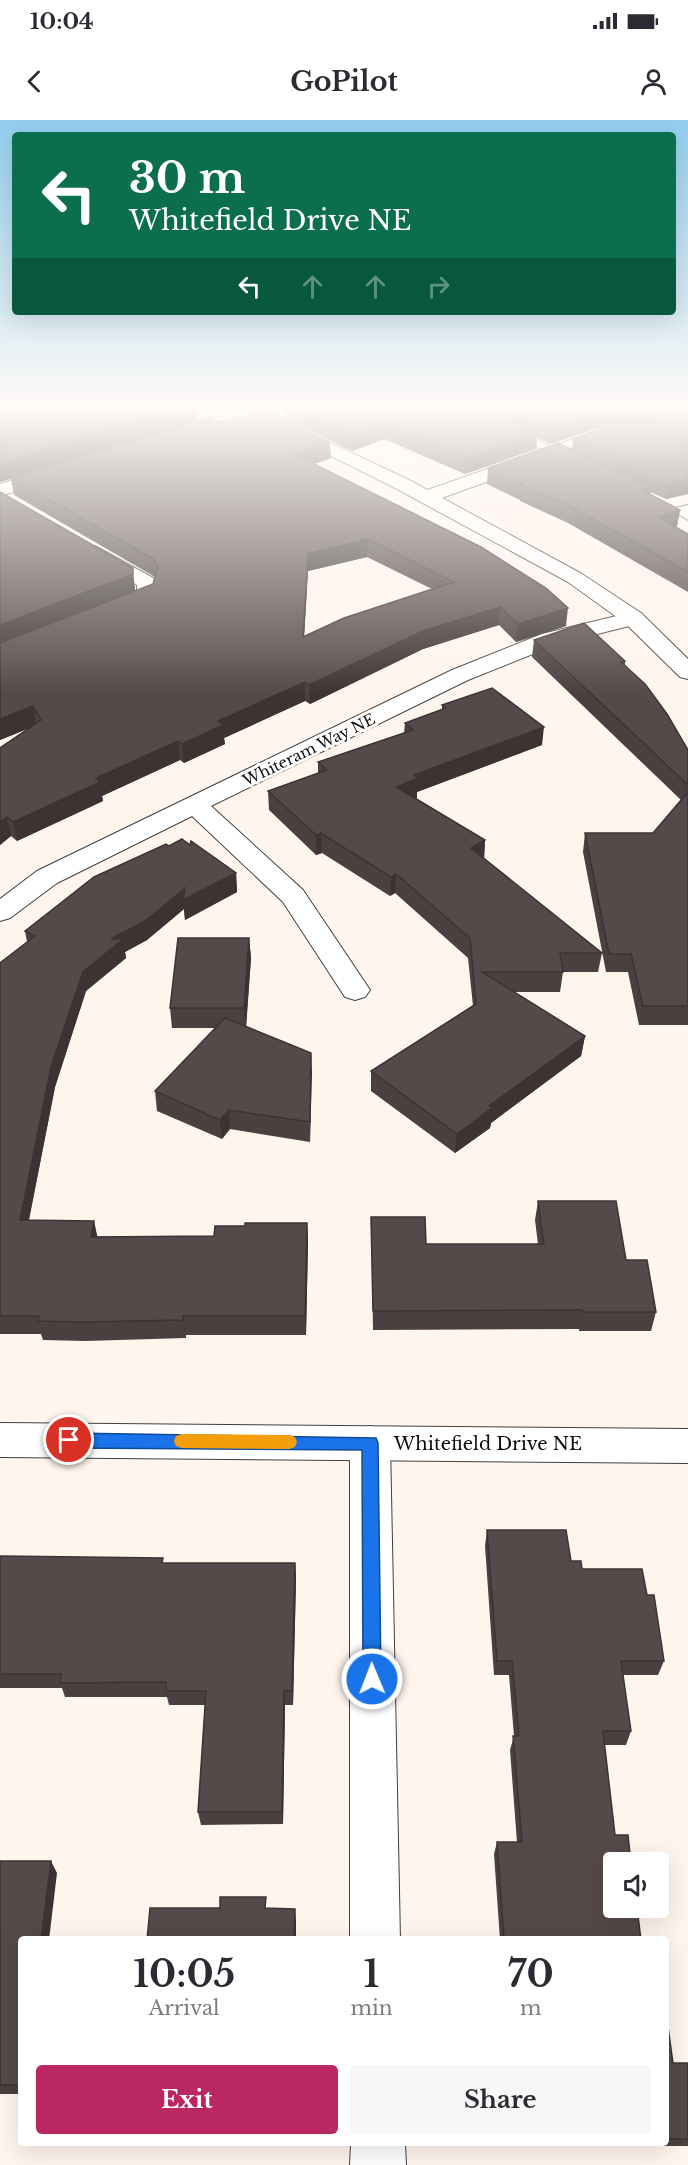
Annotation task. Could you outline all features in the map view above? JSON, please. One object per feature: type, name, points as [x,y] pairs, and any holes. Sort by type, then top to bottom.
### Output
[{"type":"street","points":[[12,503],[20,508]]},
{"type":"street","points":[[438,503],[575,578],[633,618],[688,672]]},
{"type":"street","points":[[79,543],[148,583],[147,596],[94,617]]},
{"type":"street","name":"Whiteram Way NE","points":[[0,912],[47,877],[460,675],[550,639],[633,618]]},
{"type":"street","points":[[196,806],[293,896],[355,990]]},
{"type":"street","name":"Whitefield Drive NE","points":[[0,1440],[688,1446]]},
{"type":"street","points":[[370,1443],[375,1936]]},
{"type":"street","points":[[378,2146],[378,2165]]},
{"type":"building","points":[[0,503],[20,503],[133,568],[133,574],[0,625]]},
{"type":"building","points":[[56,503],[393,503],[481,547],[546,588],[568,608],[518,624],[500,607],[423,631],[309,685],[305,682],[218,721],[223,725],[182,744],[178,741],[96,778],[100,782],[13,822],[7,817],[0,822],[0,748],[41,720],[33,706],[0,719],[0,643],[153,584],[158,566],[154,559]],"holes":[[[368,539],[454,582],[344,618],[303,637],[308,554]]]},
{"type":"building","points":[[564,503],[668,503],[680,510],[658,517],[688,534],[688,572]]},
{"type":"building","points":[[584,623],[625,661],[621,662],[645,684],[667,714],[688,750],[688,785],[534,640]]},
{"type":"building","points":[[492,688],[544,727],[414,775],[418,778],[396,787],[485,840],[471,848],[602,953],[560,953],[563,972],[482,972],[585,1036],[489,1106],[492,1108],[457,1134],[371,1071],[476,1004],[470,938],[396,874],[391,877],[321,833],[316,835],[268,791],[327,770],[318,762],[413,730],[405,723],[446,708],[442,705]]},
{"type":"building","points":[[688,792],[688,1006],[643,1006],[631,954],[609,954],[585,833],[653,833]]},
{"type":"building","points":[[182,839],[190,845],[191,841],[236,873],[183,900],[185,888],[145,921],[111,939],[123,939],[83,972],[51,1067],[20,1220],[94,1221],[91,1237],[214,1236],[215,1226],[245,1226],[245,1223],[307,1223],[305,1316],[183,1316],[183,1320],[81,1322],[38,1321],[39,1316],[0,1316],[0,963],[35,936],[25,931],[94,877]]},
{"type":"building","points":[[178,938],[249,938],[244,1008],[170,1008]]},
{"type":"building","points":[[225,1018],[311,1053],[310,1122],[229,1110],[220,1120],[155,1091]]},
{"type":"building","points":[[538,1201],[616,1201],[626,1260],[647,1260],[656,1312],[373,1311],[371,1217],[425,1217],[426,1244],[544,1244]]},
{"type":"building","points":[[487,1530],[566,1530],[571,1561],[581,1561],[582,1569],[642,1569],[647,1595],[654,1595],[664,1661],[621,1661],[631,1731],[603,1731],[615,1835],[628,1835],[630,1852],[603,1852],[603,1918],[638,1918],[640,1936],[504,1936],[497,1842],[522,1842],[513,1736],[519,1736],[512,1661],[497,1661]]},
{"type":"building","points":[[0,1556],[163,1558],[162,1563],[295,1563],[292,1691],[284,1691],[282,1812],[198,1812],[206,1691],[166,1691],[166,1682],[60,1683],[61,1674],[0,1674]]},
{"type":"building","points":[[0,1861],[51,1861],[42,1936],[18,1936],[18,2085],[0,2085]]},
{"type":"building","points":[[220,1897],[266,1897],[265,1908],[295,1909],[294,1936],[147,1936],[150,1908],[220,1908]]},
{"type":"building","points":[[669,2034],[673,2063],[688,2063],[688,2139],[669,2139]]},
{"type":"slow traffic","points":[[182,1441],[289,1442]]},
{"type":"route","points":[[69,1440],[370,1443],[372,1679]]}]
